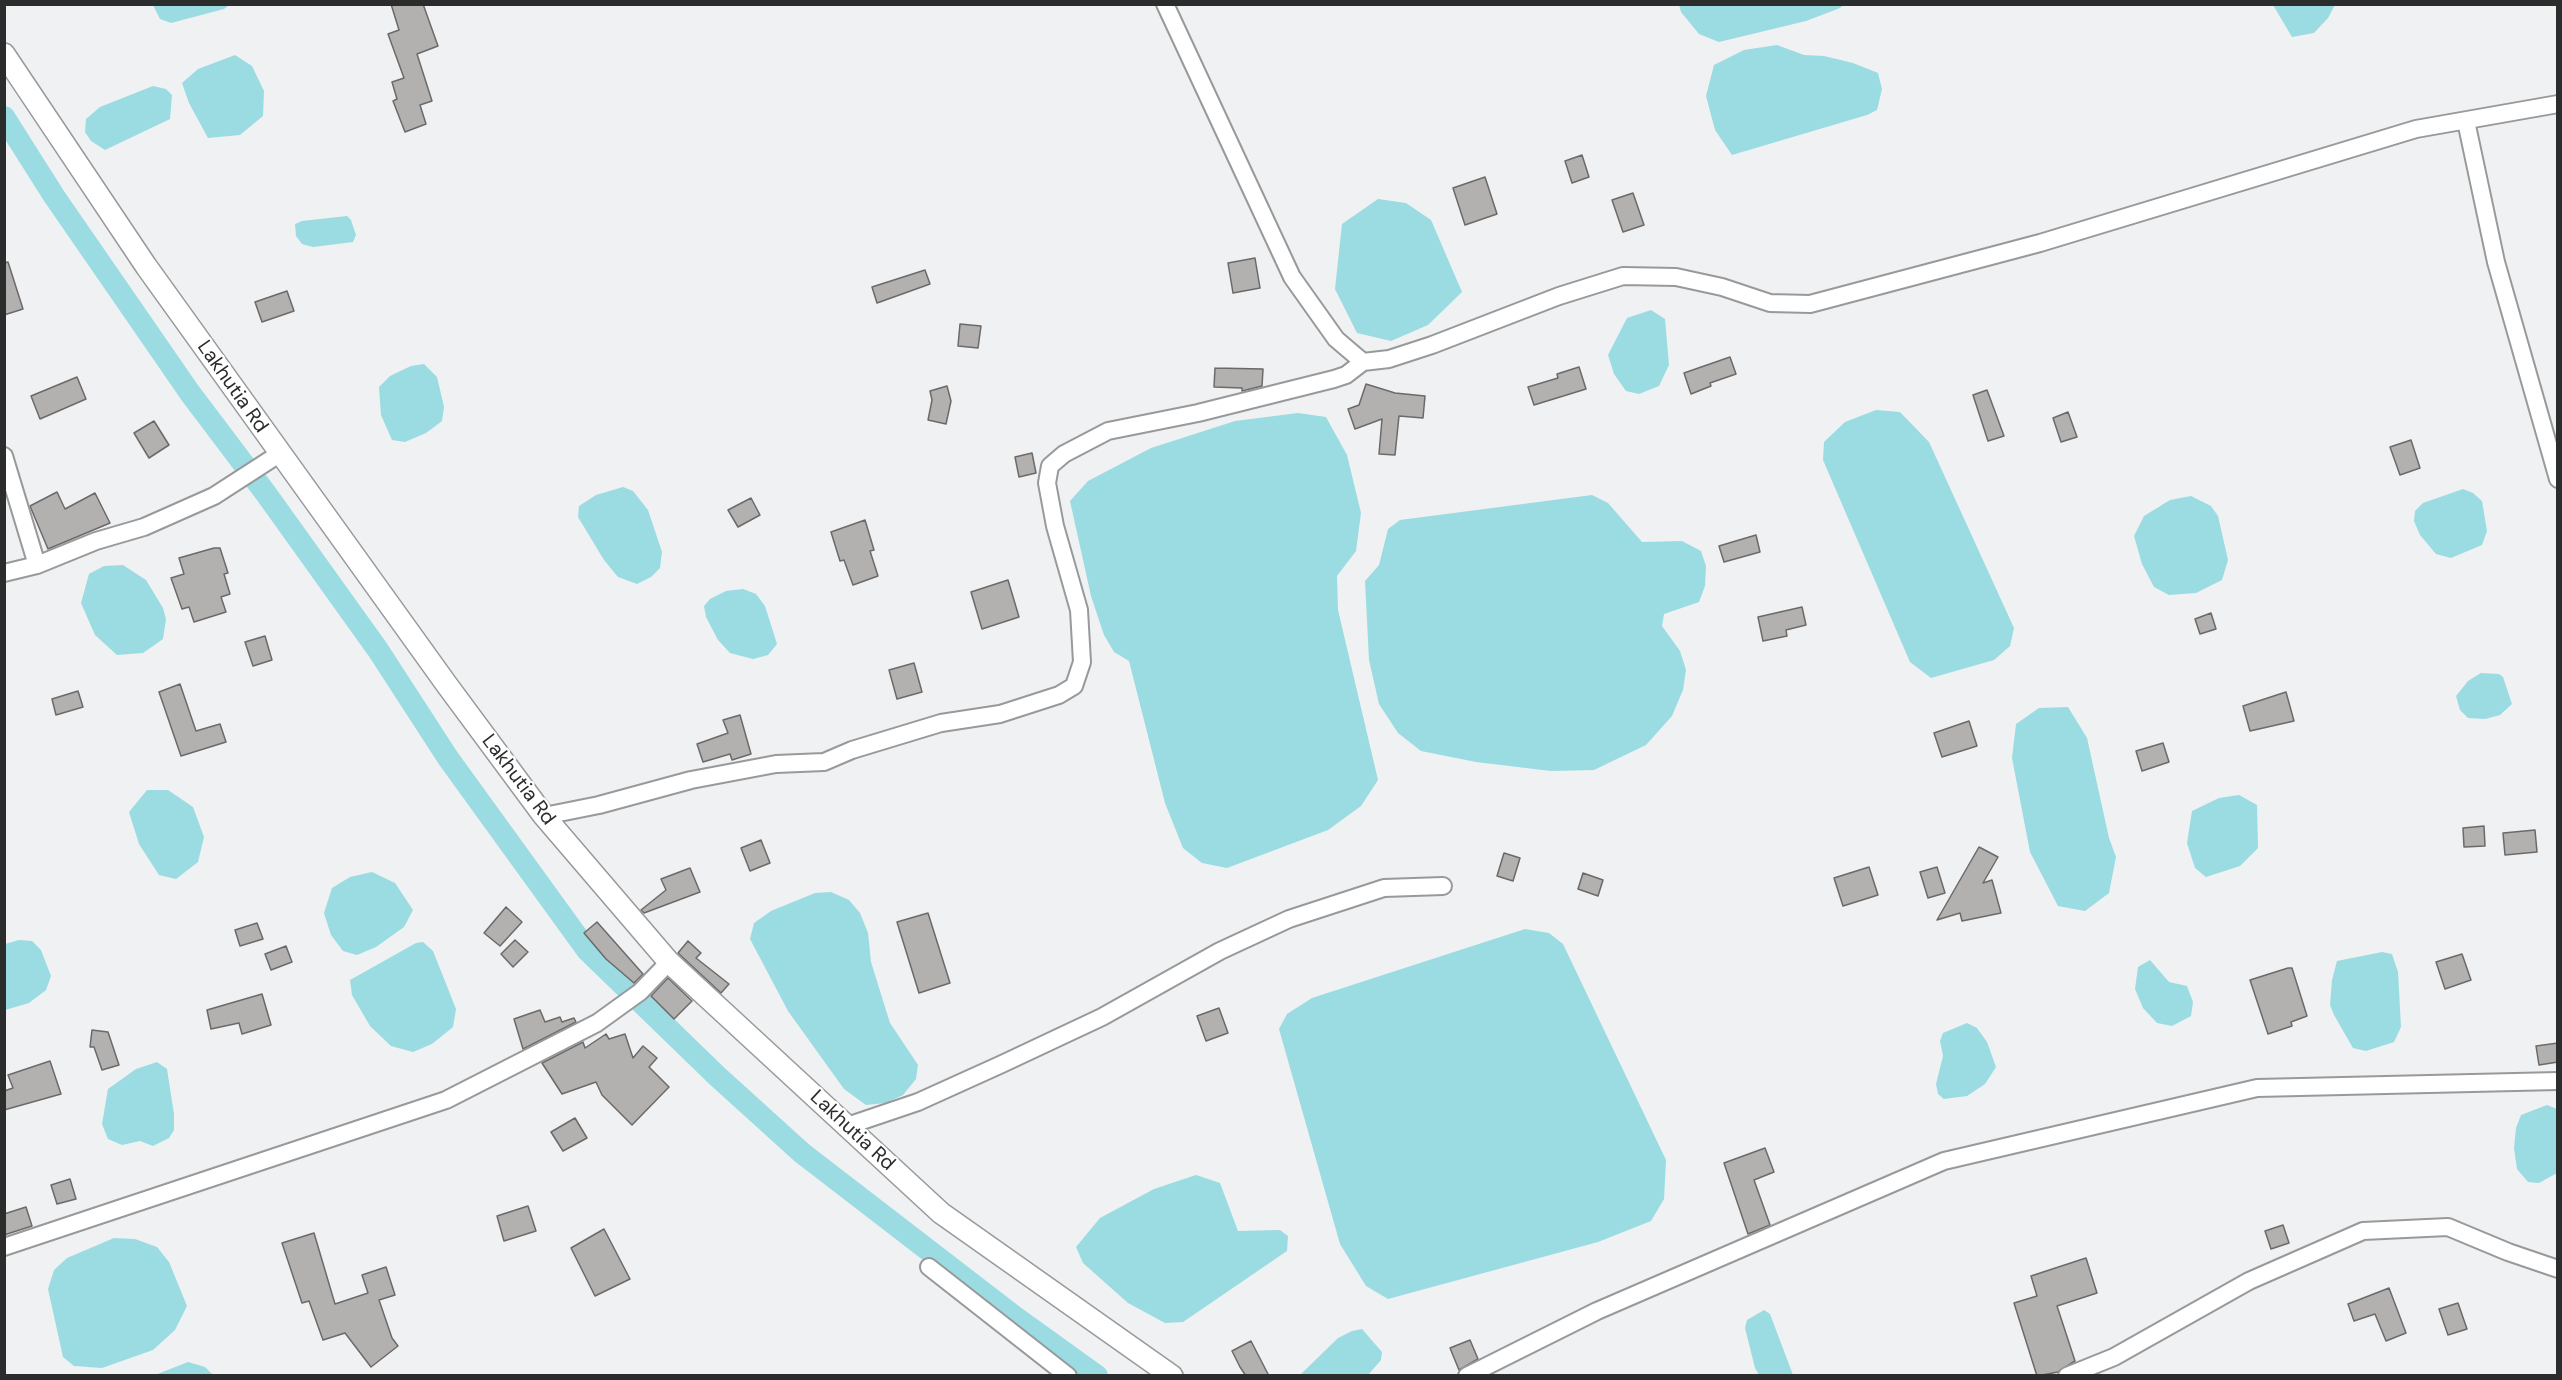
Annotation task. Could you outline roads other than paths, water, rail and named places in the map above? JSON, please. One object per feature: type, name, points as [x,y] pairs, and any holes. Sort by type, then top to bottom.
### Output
[{"type":"street","points":[[1165,4],[1292,277],[1336,339],[1363,362]]},
{"type":"street","name":"Lakhutia Rd","points":[[4,54],[146,266],[279,454],[544,816],[669,962],[941,1213],[1172,1376]]},
{"type":"street","points":[[544,816],[599,805],[691,780],[776,764],[824,762],[852,750],[941,723],[1000,714],[1059,695],[1074,686],[1082,662],[1078,610],[1055,526],[1047,483],[1050,466],[1064,454],[1108,431],[1198,413],[1334,379],[1346,375],[1363,362],[1389,359],[1432,345],[1559,296],[1623,276],[1676,277],[1722,287],[1770,303],[1810,304],[2040,243],[2416,129],[2558,104]]},
{"type":"street","points":[[2466,121],[2496,262],[2558,479]]},
{"type":"street","points":[[4,573],[37,565],[96,541],[144,527],[214,496],[279,454]]},
{"type":"street","points":[[4,456],[37,565]]},
{"type":"street","points":[[847,1126],[918,1102],[1002,1064],[1102,1017],[1220,951],[1289,919],[1384,888],[1443,886]]},
{"type":"street","points":[[4,1246],[446,1100],[597,1023],[640,992],[669,962]]},
{"type":"street","points":[[1467,1376],[1597,1311],[1944,1161],[2257,1088],[2558,1081]]},
{"type":"street","points":[[2067,1376],[2114,1357],[2249,1281],[2363,1231],[2448,1227],[2508,1252],[2558,1269]]},
{"type":"street","points":[[929,1267],[1068,1376]]},
{"type":"water","points":[[1679,4],[1843,5],[1806,21],[1719,42],[1699,34],[1681,12]]},
{"type":"water","points":[[153,5],[229,5],[224,9],[171,23],[160,19]]},
{"type":"water","points":[[2273,5],[2335,5],[2328,18],[2314,33],[2292,37]]},
{"type":"water","points":[[1777,45],[1804,55],[1824,56],[1853,63],[1878,73],[1882,89],[1877,110],[1867,115],[1732,155],[1715,130],[1706,96],[1714,65],[1744,50]]},
{"type":"water","points":[[235,55],[252,66],[264,91],[263,116],[240,135],[208,138],[189,103],[182,83],[198,69]]},
{"type":"water","points":[[153,86],[166,89],[172,95],[170,119],[105,150],[91,141],[85,132],[86,119],[100,107]]},
{"type":"water","points":[[1378,199],[1406,203],[1431,220],[1462,292],[1428,325],[1391,341],[1357,333],[1335,289],[1342,224]]},
{"type":"water","points":[[347,216],[351,220],[356,235],[353,242],[313,247],[302,244],[296,236],[295,224],[302,221]]},
{"type":"water","points":[[1651,310],[1665,319],[1669,365],[1659,386],[1639,394],[1626,391],[1614,374],[1608,355],[1627,318]]},
{"type":"water","points":[[424,364],[437,377],[444,407],[442,421],[426,433],[405,442],[392,440],[381,415],[379,387],[390,376],[411,366]]},
{"type":"water","points":[[1876,410],[1900,412],[1929,442],[2014,628],[2010,646],[1994,660],[1931,678],[1910,662],[1823,460],[1824,442],[1845,422]]},
{"type":"water","points":[[1298,413],[1326,417],[1347,455],[1361,513],[1356,551],[1337,576],[1338,610],[1378,780],[1361,806],[1328,830],[1227,868],[1202,863],[1183,848],[1165,803],[1129,661],[1114,652],[1104,635],[1091,596],[1070,501],[1088,481],[1151,448],[1235,421]]},
{"type":"water","points":[[623,487],[633,491],[648,510],[662,552],[660,568],[651,577],[637,584],[618,577],[604,560],[578,517],[579,506],[596,495]]},
{"type":"water","points":[[2463,489],[2473,493],[2482,501],[2487,531],[2482,545],[2451,558],[2436,554],[2420,535],[2414,521],[2415,511],[2423,503]]},
{"type":"water","points":[[1592,495],[1608,503],[1642,542],[1682,541],[1701,551],[1706,566],[1705,586],[1699,602],[1664,614],[1662,626],[1680,651],[1686,670],[1683,690],[1672,716],[1646,745],[1594,770],[1551,771],[1476,762],[1421,751],[1398,733],[1379,704],[1369,660],[1365,581],[1379,565],[1388,529],[1400,520]]},
{"type":"water","points":[[2191,496],[2211,506],[2218,516],[2228,560],[2222,580],[2196,593],[2169,595],[2154,587],[2142,564],[2134,536],[2144,516],[2170,500]]},
{"type":"water","points":[[123,565],[146,580],[163,608],[166,619],[163,639],[143,653],[117,655],[95,635],[81,603],[89,574],[104,566]]},
{"type":"water","points":[[743,589],[756,594],[765,606],[777,644],[768,655],[753,659],[730,653],[718,640],[706,617],[704,606],[710,599],[726,591]]},
{"type":"water","points":[[2481,673],[2499,674],[2503,677],[2512,704],[2500,715],[2485,719],[2468,718],[2460,710],[2456,696],[2468,681]]},
{"type":"water","points":[[2068,707],[2087,738],[2109,838],[2116,857],[2109,893],[2085,911],[2058,906],[2030,852],[2012,758],[2016,724],[2039,708]]},
{"type":"water","points":[[147,790],[168,790],[193,807],[204,837],[198,862],[176,879],[159,875],[139,844],[129,812]]},
{"type":"water","points":[[2239,795],[2257,805],[2258,848],[2240,866],[2206,877],[2195,868],[2187,843],[2192,811],[2219,798]]},
{"type":"water","points":[[372,872],[395,883],[413,910],[404,927],[376,947],[357,955],[343,951],[331,935],[324,913],[332,888],[350,877]]},
{"type":"water","points":[[831,892],[849,900],[860,913],[868,933],[871,962],[890,1023],[918,1065],[916,1079],[903,1095],[886,1103],[866,1105],[844,1089],[788,1011],[750,939],[754,923],[771,911],[815,893]]},
{"type":"water","points":[[1525,929],[1549,933],[1563,944],[1666,1160],[1664,1199],[1651,1221],[1598,1242],[1388,1299],[1366,1286],[1340,1244],[1279,1029],[1287,1014],[1312,998]]},
{"type":"water","points":[[19,940],[32,941],[41,950],[51,976],[46,990],[29,1003],[5,1010],[5,944]]},
{"type":"water","points":[[423,942],[433,951],[456,1009],[453,1027],[432,1044],[413,1052],[391,1046],[370,1026],[352,995],[350,980],[416,943]]},
{"type":"water","points":[[2382,952],[2392,954],[2398,972],[2401,1027],[2394,1042],[2366,1051],[2353,1048],[2330,1005],[2332,980],[2337,961]]},
{"type":"water","points":[[2150,960],[2169,982],[2187,986],[2193,1002],[2191,1016],[2172,1026],[2157,1023],[2143,1008],[2135,989],[2138,967]]},
{"type":"water","points":[[1967,1023],[1977,1028],[1987,1042],[1996,1067],[1985,1084],[1967,1096],[1944,1099],[1938,1094],[1936,1084],[1943,1056],[1940,1041],[1943,1033]]},
{"type":"water","points":[[157,1062],[167,1069],[174,1114],[174,1130],[169,1138],[153,1146],[140,1141],[122,1145],[108,1139],[102,1124],[108,1089],[136,1069]]},
{"type":"water","points":[[2547,1105],[2557,1109],[2557,1173],[2539,1183],[2528,1182],[2517,1169],[2514,1148],[2516,1128],[2521,1115]]},
{"type":"water","points":[[1196,1175],[1220,1183],[1238,1231],[1280,1230],[1288,1236],[1287,1251],[1183,1322],[1165,1323],[1128,1303],[1083,1263],[1076,1247],[1100,1218],[1154,1189]]},
{"type":"water","points":[[114,1238],[135,1239],[157,1247],[169,1262],[187,1306],[175,1330],[153,1350],[102,1368],[74,1366],[63,1357],[48,1289],[54,1270],[67,1258]]},
{"type":"water","points":[[1764,1310],[1770,1314],[1793,1375],[1759,1375],[1755,1368],[1745,1328],[1747,1320]]},
{"type":"water","points":[[1362,1329],[1382,1352],[1381,1360],[1368,1375],[1300,1375],[1338,1338]]},
{"type":"water","points":[[188,1362],[205,1367],[213,1375],[155,1375]]},
{"type":"waterway","points":[[4,117],[54,196],[190,393],[267,495],[378,650],[448,758],[587,950],[717,1076],[802,1153],[1015,1317],[1097,1376]]}]
